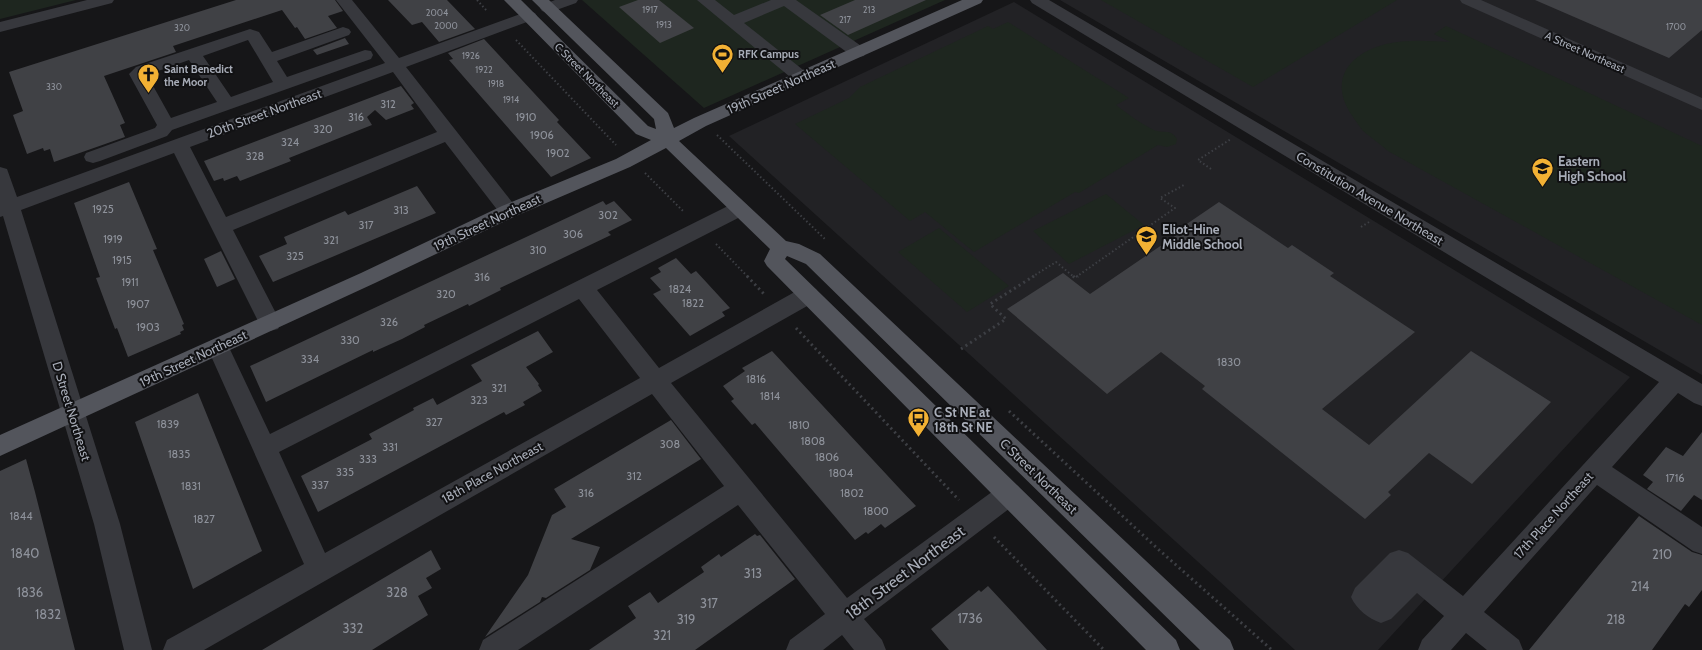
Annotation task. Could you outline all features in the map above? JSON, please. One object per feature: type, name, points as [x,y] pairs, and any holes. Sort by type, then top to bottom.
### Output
[{"type":"main road","name":"C Street Northeast","points":[[512,0],[642,130],[668,140],[780,248],[792,249],[813,259],[1220,650]]},
{"type":"main road","name":"19th Street Northeast","points":[[0,446],[270,323],[509,211],[623,163],[700,122],[975,0]]},
{"type":"main road","name":"C Street Northeast","points":[[544,4],[662,117],[668,140]]},
{"type":"main road","points":[[780,248],[774,261],[1166,650]]},
{"type":"street","points":[[0,27],[106,0]]},
{"type":"street","points":[[344,0],[509,211]]},
{"type":"street","points":[[544,4],[570,0]]},
{"type":"street","points":[[705,0],[801,76]]},
{"type":"street","points":[[732,22],[785,0],[858,52]]},
{"type":"street","name":"Constitution Avenue Northeast","points":[[1038,0],[1702,396]]},
{"type":"street","name":"A Street Northeast","points":[[1468,0],[1702,105]]},
{"type":"street","name":"20th Street Northeast","points":[[5,208],[529,16]]},
{"type":"street","points":[[267,59],[342,32]]},
{"type":"street","points":[[166,126],[138,74],[142,71],[250,34],[253,35],[283,84]]},
{"type":"street","points":[[193,53],[227,104]]},
{"type":"street","points":[[92,156],[162,132],[166,126],[365,55]]},
{"type":"street","points":[[252,95],[264,113]]},
{"type":"street","points":[[220,227],[448,134]]},
{"type":"street","points":[[179,144],[270,323]]},
{"type":"street","name":"D Street Northeast","points":[[0,173],[5,208],[106,524],[138,650]]},
{"type":"street","points":[[265,448],[739,209]]},
{"type":"street","points":[[582,287],[741,489],[872,650]]},
{"type":"street","name":"18th Place Northeast","points":[[176,650],[654,380],[808,295]]},
{"type":"street","points":[[218,347],[319,569]]},
{"type":"street","name":"17th Place Northeast","points":[[1432,650],[1675,380]]},
{"type":"street","points":[[1594,469],[1702,542]]},
{"type":"street","points":[[493,650],[741,489]]},
{"type":"street","name":"18th Street Northeast","points":[[800,650],[1009,494]]},
{"type":"street","points":[[1416,575],[1509,650]]},
{"type":"path","points":[[512,36],[620,149]]},
{"type":"path","points":[[715,134],[829,243]]},
{"type":"path","points":[[1211,169],[1198,160],[1235,136]]},
{"type":"path","points":[[961,349],[1006,319],[990,304],[1056,262],[1075,278],[1175,208],[1160,198],[1184,185]]},
{"type":"path","points":[[793,326],[964,505]]},
{"type":"path","points":[[1004,406],[1158,550],[1272,650]]},
{"type":"path","points":[[993,536],[1104,650]]},
{"type":"shaded area","points":[[0,0],[76,0],[0,19]]},
{"type":"shaded area","name":"RFK Campus","points":[[582,0],[945,0],[704,108]]},
{"type":"shaded area","name":"Eastern High School","points":[[1060,0],[1702,0],[1702,375]]},
{"type":"shaded area","points":[[1101,0],[1397,0],[1253,87]]},
{"type":"shaded area","name":"Eliot-Hine Middle School","points":[[1014,2],[1630,377],[1378,650],[1295,650],[729,136]]},
{"type":"shaded area","points":[[1008,22],[1129,98],[1116,105],[1149,128],[1157,131],[1169,132],[1177,139],[1176,144],[1167,147],[1158,145],[1079,193],[1075,192],[974,252],[925,212],[910,221],[795,124],[849,98],[860,87],[988,26],[993,29]]},
{"type":"shaded area","points":[[1446,26],[1702,146],[1702,325],[1388,151],[1362,130],[1346,104],[1342,92],[1342,81],[1352,62],[1372,49],[1394,42],[1450,42],[1434,34]]},
{"type":"shaded area","points":[[1106,194],[1144,225],[1069,264],[1033,231]]},
{"type":"shaded area","points":[[939,228],[1009,286],[967,312],[898,252]]},
{"type":"building","points":[[236,0],[335,0],[343,11],[328,16],[337,28],[305,39],[282,10],[173,46],[176,52],[104,76],[125,123],[120,125],[125,137],[54,162],[50,149],[44,151],[43,148],[27,154],[13,115],[23,111],[9,72]]},
{"type":"building","points":[[388,0],[447,0],[475,29],[439,42],[422,22],[412,25]]},
{"type":"building","points":[[638,0],[659,0],[694,28],[660,43],[619,7]]},
{"type":"building","points":[[855,0],[926,0],[848,35],[820,15]]},
{"type":"building","points":[[1535,0],[1702,0],[1702,30],[1669,58]]},
{"type":"building","points":[[345,38],[349,44],[317,55],[313,50]]},
{"type":"building","points":[[484,39],[559,120],[557,122],[591,158],[551,177],[449,60],[453,59],[448,53]]},
{"type":"building","points":[[401,86],[414,103],[411,105],[414,109],[386,120],[375,110],[367,117],[372,125],[289,158],[291,161],[240,181],[237,176],[224,181],[223,178],[214,181],[204,161]]},
{"type":"building","points":[[129,182],[157,249],[153,250],[184,324],[182,325],[184,330],[180,332],[181,334],[128,357],[117,328],[115,329],[96,278],[100,277],[74,203]]},
{"type":"building","points":[[417,186],[436,213],[273,282],[259,256],[287,244],[284,237],[345,211],[348,215]]},
{"type":"building","points":[[603,201],[606,205],[614,201],[632,220],[608,232],[611,235],[500,288],[501,290],[469,306],[468,304],[424,325],[425,327],[402,339],[373,352],[373,350],[266,402],[250,366]]},
{"type":"building","points":[[1219,202],[1288,248],[1292,245],[1334,273],[1330,276],[1415,332],[1322,409],[1369,445],[1471,351],[1551,402],[1472,484],[1429,453],[1388,492],[1391,495],[1365,519],[1202,389],[1205,386],[1161,352],[1107,394],[1007,309],[1063,273],[1090,294],[1175,236],[1172,234]]},
{"type":"building","points":[[221,251],[235,279],[217,287],[204,259]]},
{"type":"building","points":[[676,258],[691,274],[696,271],[730,308],[722,312],[725,316],[690,336],[653,294],[661,290],[650,278],[661,272],[658,268]]},
{"type":"building","points":[[538,331],[553,352],[526,367],[539,384],[538,385],[542,391],[523,402],[525,405],[506,415],[504,412],[318,512],[301,476],[372,439],[369,434],[414,410],[413,408],[433,398],[437,405],[482,381],[471,365]]},
{"type":"building","points":[[772,351],[916,506],[885,528],[881,524],[868,534],[866,532],[855,540],[755,423],[752,425],[731,401],[734,399],[723,386],[745,371],[742,368]]},
{"type":"building","points":[[198,393],[262,551],[193,589],[135,422]]},
{"type":"building","points":[[671,420],[701,459],[571,539],[600,547],[590,570],[546,598],[542,597],[540,602],[485,637],[528,575],[552,515],[566,507],[554,489]]},
{"type":"building","points":[[1702,432],[1702,500],[1694,495],[1681,511],[1647,489],[1653,482],[1643,475],[1666,447],[1683,456]]},
{"type":"building","points":[[26,459],[75,650],[0,650],[0,471]]},
{"type":"building","points":[[1639,516],[1692,552],[1702,555],[1702,590],[1689,607],[1685,604],[1652,650],[1529,650]]},
{"type":"building","points":[[755,534],[757,536],[760,535],[795,579],[695,650],[589,650],[636,618],[628,606],[650,592],[658,603],[704,572],[701,567],[719,554],[721,557]]},
{"type":"building","points":[[431,550],[441,569],[426,578],[432,588],[418,596],[428,615],[372,650],[262,650]]},
{"type":"building","points":[[988,586],[1047,650],[949,650],[931,629],[979,590],[981,592]]},
{"type":"place","name":"RFK Campus","points":[[723,74]]},
{"type":"place","name":"Saint Benedict the Moor","points":[[149,94]]},
{"type":"place","name":"Eastern High School","points":[[1542,188]]},
{"type":"place","name":"Eliot-Hine Middle School","points":[[1147,256]]},
{"type":"place","name":"C St NE at 18th St NE","points":[[919,438]]}]
